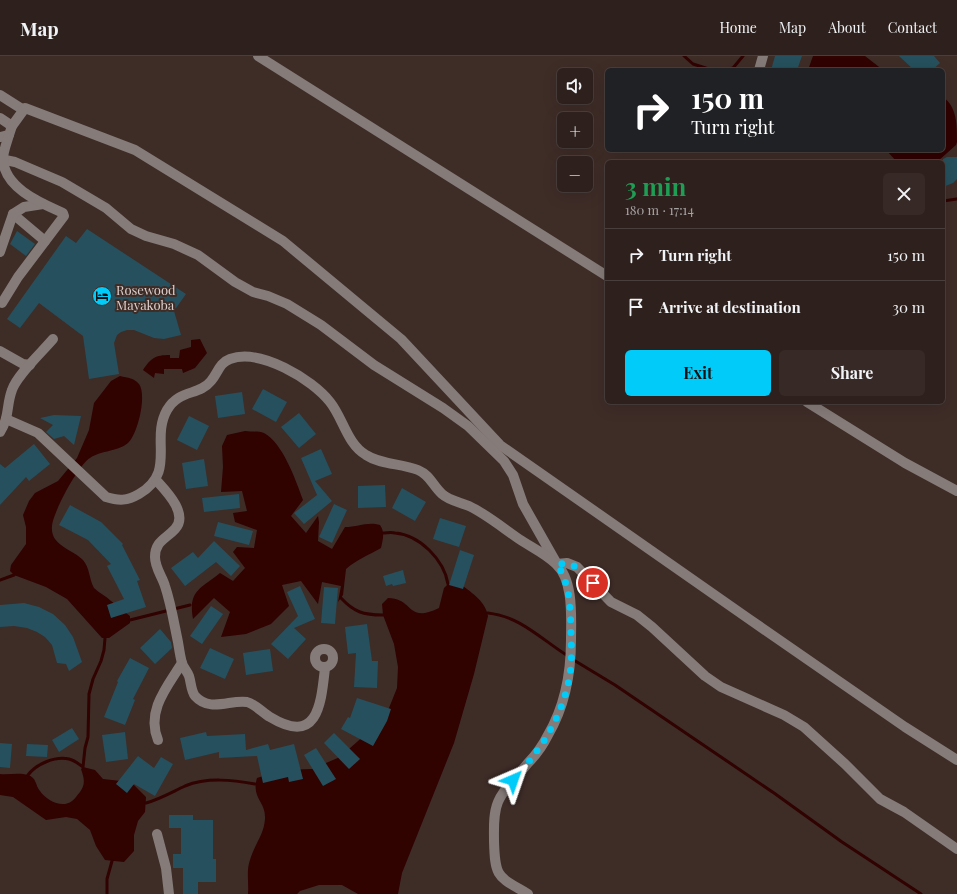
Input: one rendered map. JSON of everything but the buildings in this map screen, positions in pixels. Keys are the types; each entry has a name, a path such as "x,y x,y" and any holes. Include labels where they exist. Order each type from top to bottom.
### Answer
{"lane":[{"path":"258,56 605,275"},
{"path":"760,68 763,56"},
{"path":"0,94 22,109 25,108 135,150 283,241 401,339 500,445 892,718 957,760"},
{"path":"2,303 18,277 64,216 63,213 43,204 23,191 12,181 5,170 2,159 7,133 22,109"},
{"path":"0,118 7,133"},
{"path":"2,159 37,171 62,182 106,208 131,229 198,255 235,282 253,292 268,296 287,304 321,326 374,365 443,408 468,426 504,461 514,475 523,504 567,583 570,597 571,664 565,695 549,734 538,751 503,792 497,804 494,821 496,868 498,874 528,894"},
{"path":"0,252 13,214 24,208 43,204"},
{"path":"13,214 45,241"},
{"path":"0,432 6,419 12,389 30,365 53,339"},
{"path":"0,351 23,364 30,365"},
{"path":"6,419 38,433 106,497 118,500 128,500 149,488 156,480 162,458 162,420 173,401 183,395 199,390 211,382 221,364 230,358 258,359 290,370 321,392 332,404 357,449 367,456 418,470 426,474 442,495 470,507 557,564 566,563 577,567 611,602 637,615 705,676 721,688 784,715 804,727 840,759 880,799 904,812 957,849"},
{"path":"810,404 904,464 957,491"},
{"path":"156,480 179,510 179,518 176,529 161,540 155,557 170,603 182,663 189,676 195,696 202,701 216,705 226,705 238,701 249,703 269,717 284,724 298,726 310,723 317,712 325,668"},
{"path":"158,740 154,730 154,717 158,702 165,688 182,663"},
{"path":"157,834 166,868 169,894"}],"shaded area":[{"path":"813,56 865,56 880,68 809,68"},
{"path":"945,99 948,101 954,111 955,116 957,135 956,145 939,160 895,160 888,152 945,152"},
{"path":"200,339 207,353 195,368 183,373 182,369 164,369 164,374 155,373 154,378 143,370 151,360 157,357 170,355 170,358 179,358 180,350 191,347 191,340"},
{"path":"120,376 135,380 141,389 142,405 138,422 132,437 129,442 120,448 94,455 85,462 73,478 53,519 52,526 52,533 58,543 83,560 94,588 130,616 130,623 109,638 102,638 67,599 46,587 14,575 10,571 11,565 26,544 26,527 23,515 29,501 35,493 58,481 77,458 89,430 94,403 111,381"},
{"path":"245,431 264,433 271,438 283,454 293,473 303,500 291,516 306,533 318,516 318,541 332,549 345,527 367,524 380,525 383,530 383,539 381,548 358,560 346,569 343,595 338,602 341,586 322,582 318,604 301,581 282,585 289,606 271,624 246,634 221,637 230,612 214,598 193,619 192,602 194,596 201,587 220,573 233,581 245,568 233,552 237,547 254,548 257,530 235,522 233,513 247,511 242,491 221,492 223,467 222,446 227,435"},
{"path":"458,582 484,605 488,616 474,674 454,743 402,873 398,894 358,894 342,885 319,885 300,891 297,894 248,894 249,864 263,830 265,819 265,813 256,791 257,778 282,770 312,769 340,757 367,733 389,708 397,688 398,667 394,644 383,615 382,604 388,598 396,599 415,612 428,612 439,608 444,588 448,584"},
{"path":"83,767 95,770 103,779 121,781 134,785 146,797 145,812 138,821 134,835 134,851 124,862 105,860 96,846 90,830 77,819 66,817 46,820 13,797 0,795 0,774 25,774 33,778 38,789 50,800 59,804 68,803 72,801 80,792 84,784 81,769"}],"waterway":[{"path":"684,56 693,64 706,68"},
{"path":"733,68 743,56"},
{"path":"945,201 957,199"},
{"path":"383,533 404,535 413,538 422,544 442,566 448,584"},
{"path":"0,580 14,575"},
{"path":"341,598 350,607 359,612 383,615"},
{"path":"130,620 190,605"},
{"path":"488,613 500,615 521,624 568,656"},
{"path":"28,775 41,764 64,758 76,762 83,767 88,737 89,694 93,679 101,661 105,638"},
{"path":"572,659 615,685 774,793 842,842 921,894"},
{"path":"146,803 185,786 202,781 238,781 255,784"},
{"path":"107,894 107,879 112,861"}],"place":[{"name":"Rosewood Mayakoba","path":"102,296"}],"route":[{"path":"513,780 528,764 549,734 565,695 570,671 570,597 567,583 557,564 566,563 577,567 593,583"}]}
